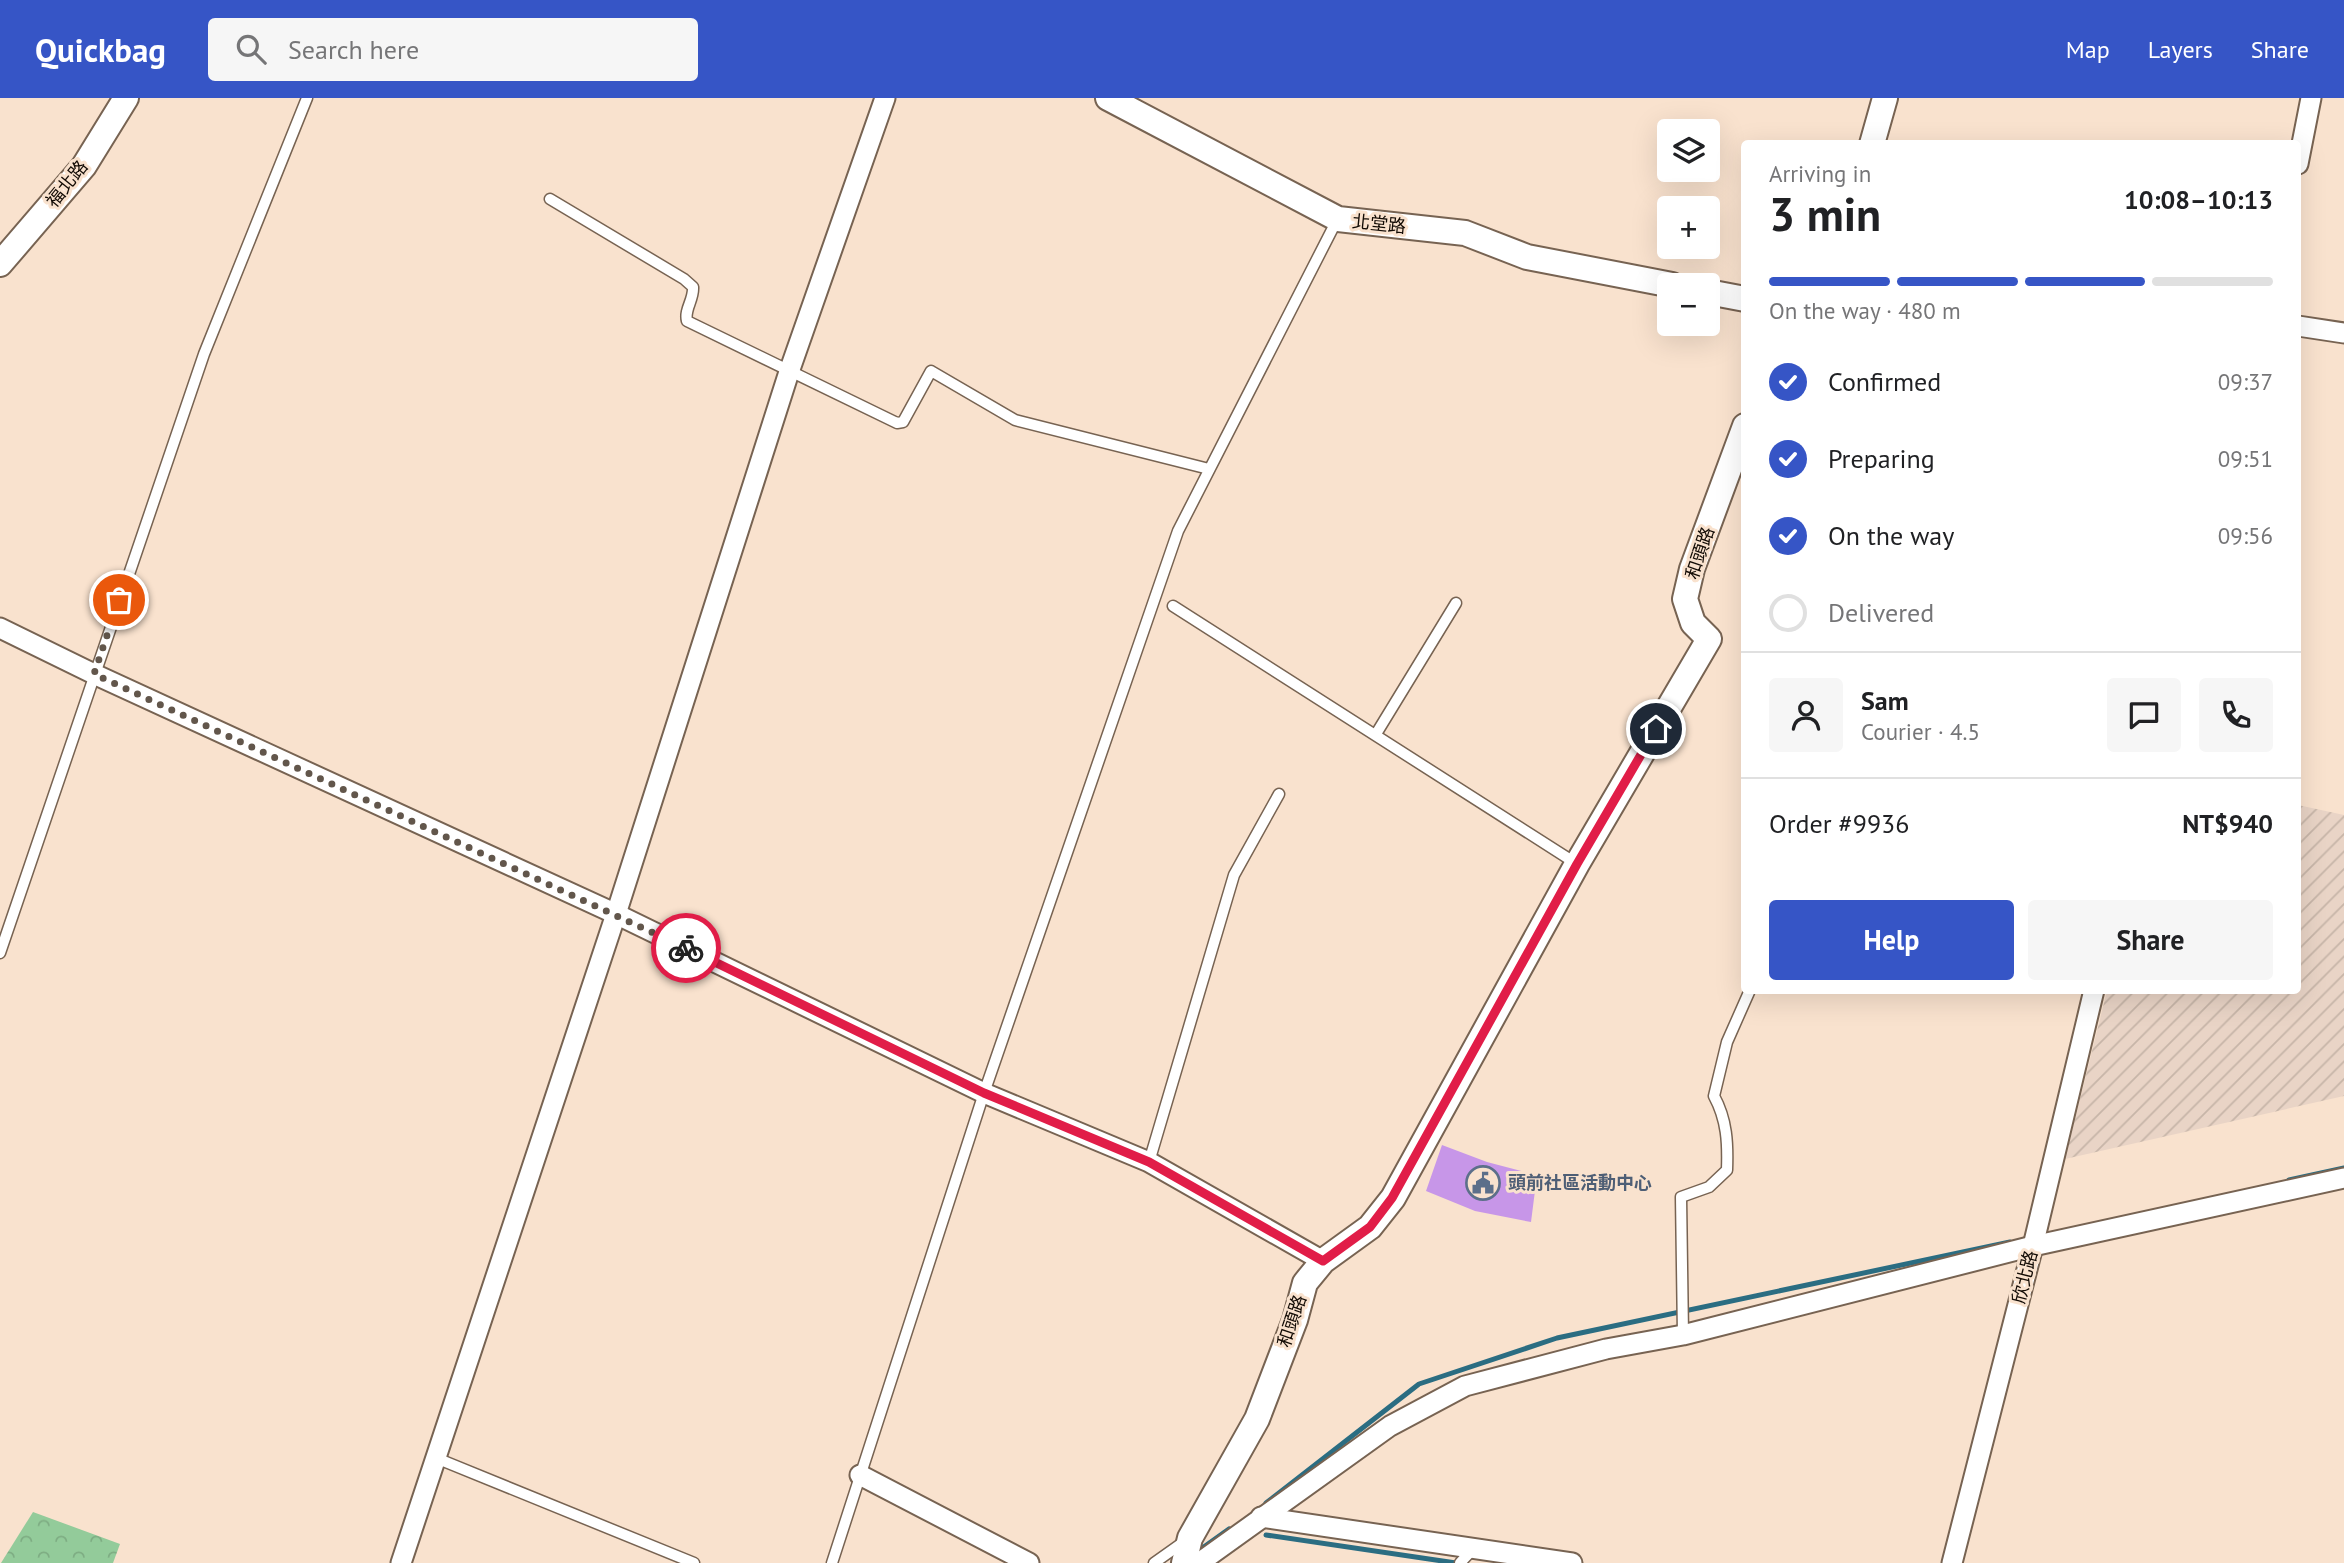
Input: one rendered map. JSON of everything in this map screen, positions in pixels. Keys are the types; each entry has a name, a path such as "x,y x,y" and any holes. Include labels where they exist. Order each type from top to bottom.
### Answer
{"street":[{"name":"福北路","path":"0,264 84,166 126,98"},
{"path":"401,1563 616,914 789,372 885,98"},
{"name":"北堂路","path":"1108,98 1338,219 1465,233 1527,257 1657,282"},
{"path":"1873,140 1885,98"},
{"path":"2301,149 2311,98"},
{"path":"1720,294 1741,298"},
{"path":"2301,326 2344,333"},
{"name":"和頭路","path":"1184,1563 1190,1538 1257,1419 1305,1283 1323,1261 1370,1227 1392,1198 1577,864 1709,639 1693,623 1685,599 1692,569 1741,437"},
{"path":"0,628 94,674 616,914 984,1093 1149,1162 1323,1261"},
{"name":"欣北路","path":"1952,1563 2033,1246 2093,994"},
{"path":"1199,1563 1391,1426 1465,1386 1606,1349 1683,1335 2033,1246 2344,1178"},
{"path":"860,1475 1029,1563"},
{"path":"1261,1517 1572,1563"}],"lane":[{"path":"0,953 204,354 307,98"},
{"path":"550,199 693,287 694,296 687,309 687,321 897,423 903,422 931,371 1015,420 1209,469"},
{"path":"832,1563 984,1093 1178,531 1338,219"},
{"path":"1376,734 1456,603"},
{"path":"1173,606 1577,864"},
{"path":"1149,1162 1234,875 1279,794"},
{"path":"1683,1335 1681,1197 1709,1187 1727,1170 1728,1145 1723,1113 1714,1096 1727,1042 1748,994"},
{"path":"436,1458 694,1563"},
{"name":"和頭路","path":"1154,1563 1190,1538"},
{"path":"1460,1563 1474,1548"}],"shaded area":[{"path":"2301,806 2344,815 2344,1096 2065,1159 2106,994 2301,994"}],"green space":[{"path":"33,1512 120,1544 113,1563 1,1563"}],"building":[{"name":"頭前社區活動中心","path":"1442,1145 1487,1162 1537,1175 1531,1222 1475,1211 1426,1191"}],"waterway":[{"path":"2289,1180 2344,1168"},
{"path":"1266,1503 1419,1384 1557,1338 2010,1242"},
{"path":"1194,1554 1229,1529"},
{"path":"1266,1535 1456,1563"}],"way so far":[{"path":"119,600 94,674 686,948"}],"place":[{"name":"頭前社區活動中心","path":"1483,1183"}],"route":[{"path":"686,948 984,1093 1149,1162 1323,1261 1370,1227 1392,1198 1577,864 1656,729"}]}
